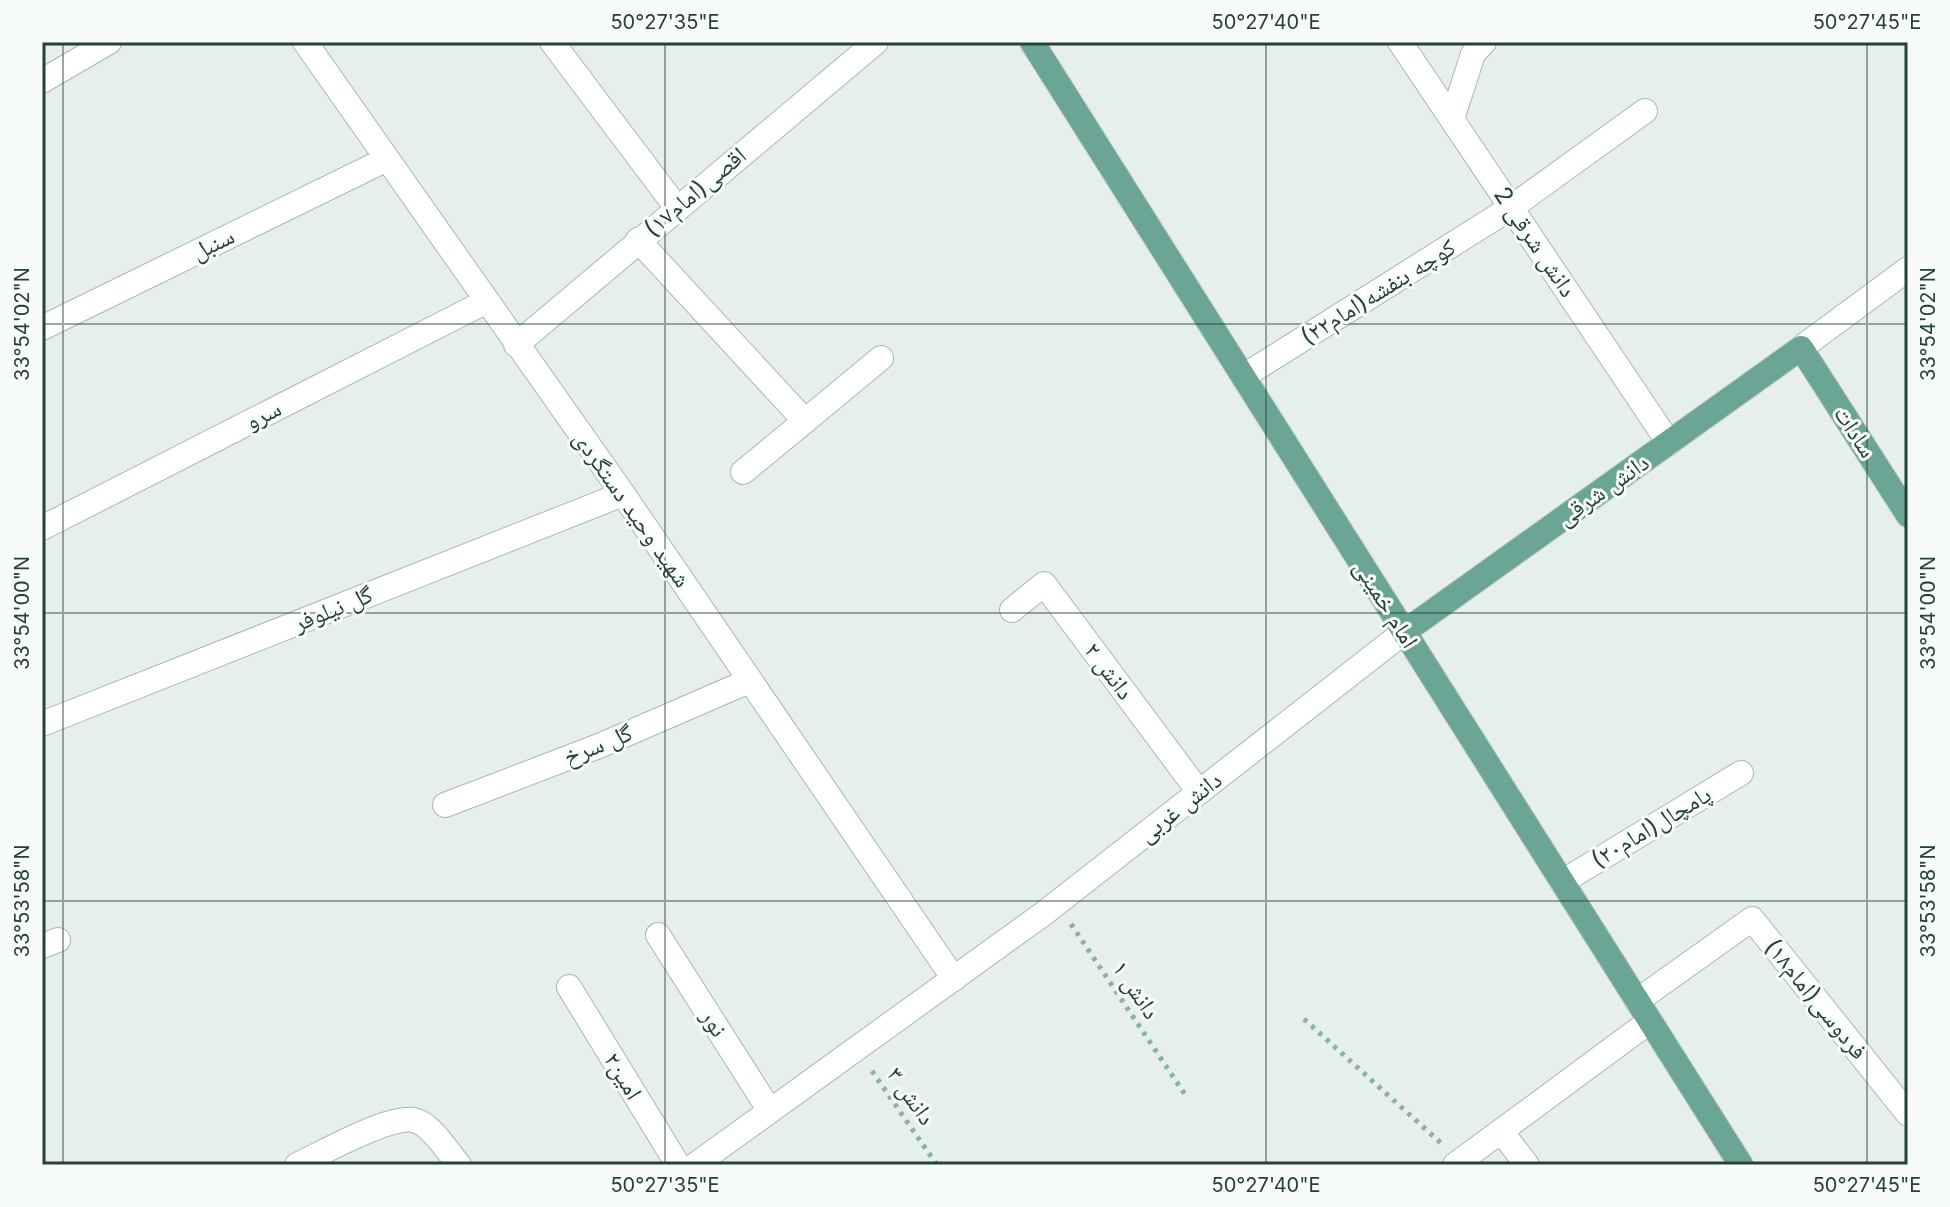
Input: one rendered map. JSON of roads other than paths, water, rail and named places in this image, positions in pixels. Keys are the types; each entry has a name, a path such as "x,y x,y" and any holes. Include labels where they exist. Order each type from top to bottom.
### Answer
{"main road":[{"name":"امام خمینی","path":"1032,42 1741,1165"},
{"name":"دانش شرقی","path":"1404,632 1801,348"},
{"name":"سادات","path":"1801,348 1908,515"}],"street":[{"path":"42,81 109,42"},
{"name":"شهید وحید دستگردی","path":"305,42 385,160 623,494 954,979"},
{"path":"552,42 677,208"},
{"name":"اقصی(امام۱۷)","path":"516,345 876,42"},
{"name":"دانش شرقی 2","path":"1400,42 1669,443"},
{"path":"1452,119 1473,54 1484,42"},
{"name":"کوچه بنفشه(امام۲۲)","path":"1244,376 1512,207 1645,111"},
{"name":"سنبل","path":"42,328 385,160"},
{"path":"638,240 805,421"},
{"path":"1801,348 1908,269"},
{"name":"سرو","path":"42,528 485,302"},
{"path":"743,472 881,358"},
{"name":"گل نیلوفر","path":"42,724 623,494"},
{"name":"دانش ۲","path":"1012,610 1044,584 1199,792"},
{"name":"دانش غربی","path":"695,1165 1057,904 1404,632"},
{"name":"گل سرخ","path":"445,805 599,746 749,681"},
{"name":"پامچال(امام۲۰)","path":"1562,882 1741,773"},
{"name":"فردوسی(امام۱۸)","path":"1643,1011 1752,919 1908,1114"},
{"name":"نور","path":"658,935 770,1111"},
{"name":"امین۲","path":"569,987 678,1165"},
{"path":"1458,1163 1501,1131 1643,1011"},
{"path":"297,1165 398,1118 417,1121 428,1129 459,1165"},
{"path":"1501,1131 1527,1165"}]}
